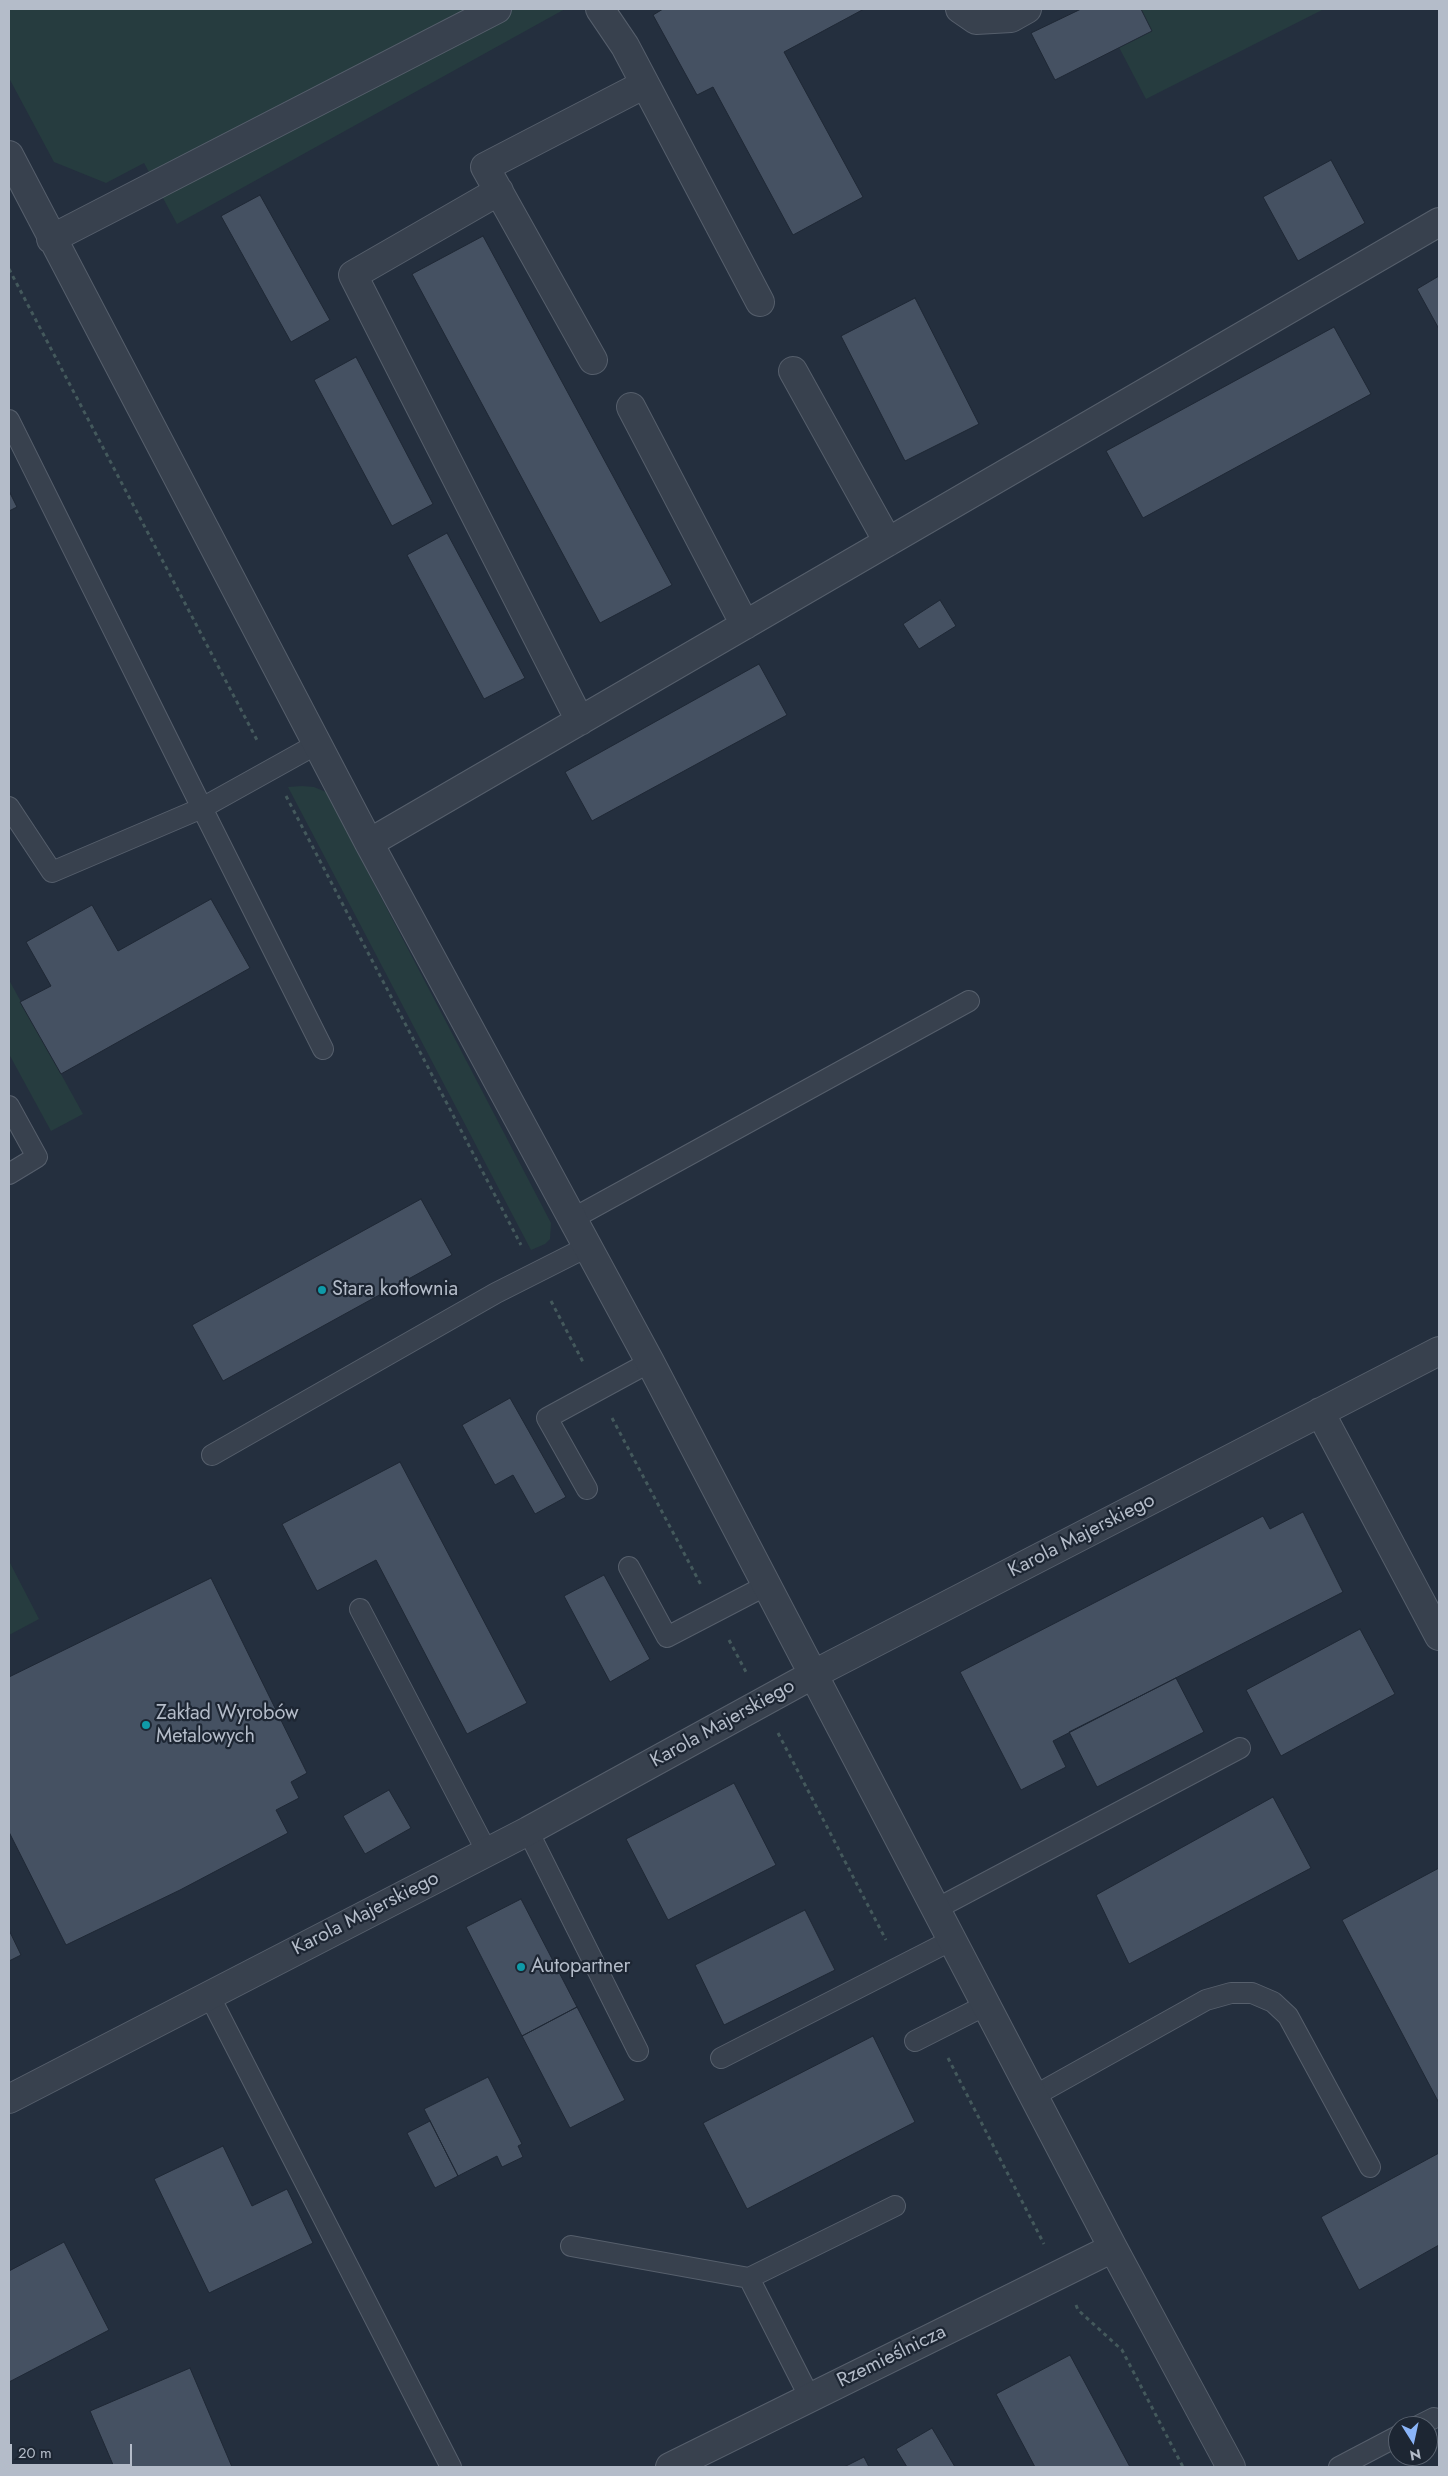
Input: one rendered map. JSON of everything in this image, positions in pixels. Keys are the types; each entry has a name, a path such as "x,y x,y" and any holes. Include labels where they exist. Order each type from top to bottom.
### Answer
{"street":[{"path":"51,239 497,9"},
{"path":"600,9 625,46 760,302"},
{"path":"960,9 976,20 1011,18 1027,9"},
{"path":"593,360 485,167 645,84"},
{"path":"9,156 369,843 650,1362 1113,2248 1231,2467"},
{"path":"499,191 353,275 580,721"},
{"path":"369,843 1439,222"},
{"path":"793,371 888,542"},
{"path":"631,407 745,625"},
{"name":"Karola Majerskiego","path":"9,2099 487,1852 814,1674 1439,1352"},
{"path":"1320,1412 1439,1636"},
{"name":"Rzemieślnicza","path":"670,2467 1113,2248"}],"lane":[{"path":"9,420 323,1049"},
{"path":"9,807 52,872 202,808 317,744"},
{"path":"572,1219 968,1001"},
{"path":"9,1106 37,1157 9,1174"},
{"path":"212,1455 496,1293 587,1247"},
{"path":"587,1489 547,1418 650,1362"},
{"path":"629,1567 667,1637 767,1585"},
{"path":"360,1609 487,1852"},
{"path":"936,1909 1240,1748"},
{"path":"528,1830 638,2051"},
{"path":"721,2058 952,1940"},
{"path":"1034,2096 1206,2000 1232,1993 1252,1993 1273,2002 1288,2016 1370,2167"},
{"path":"209,1995 450,2467"},
{"path":"915,2041 986,2005"},
{"path":"571,2246 749,2278 895,2206"},
{"path":"749,2278 810,2398"},
{"path":"1339,2467 1388,2441"}],"green space":[{"path":"9,9 565,9 177,224 144,163 106,183 54,162 9,78"},
{"path":"1099,9 1324,9 1146,99"},
{"path":"288,787 314,787 326,792 551,1223 550,1239 545,1244 531,1250"},
{"path":"9,980 83,1114 51,1131 9,1054"},
{"path":"9,1561 39,1619 9,1635"}],"building":[{"path":"663,9 864,9 784,52 863,197 793,235 713,87 697,95 653,15"},
{"path":"1081,9 1141,9 1152,31 1055,80 1031,33"},
{"path":"1331,160 1365,223 1298,261 1263,197"},
{"path":"260,195 330,320 291,342 221,216"},
{"path":"483,236 672,585 600,623 412,274"},
{"path":"1439,276 1439,329 1417,289"},
{"path":"915,298 979,424 905,461 841,336"},
{"path":"1334,327 1371,394 1143,518 1106,451"},
{"path":"356,357 433,504 392,526 314,380"},
{"path":"9,491 17,507 9,511"},
{"path":"447,533 525,678 484,699 407,555"},
{"path":"940,600 956,626 919,649 903,624"},
{"path":"759,664 787,715 592,821 565,772"},
{"path":"211,899 250,968 61,1074 20,1002 51,986 26,942 92,905 118,951"},
{"name":"Stara kotłownia","path":"421,1199 452,1255 223,1381 192,1325"},
{"path":"510,1398 566,1497 535,1514 513,1475 495,1485 462,1425"},
{"path":"400,1462 527,1703 467,1734 376,1560 317,1591 282,1524"},
{"path":"1303,1512 1343,1592 1053,1741 1066,1767 1021,1790 960,1672 1263,1516 1270,1529"},
{"path":"604,1575 650,1659 610,1682 564,1596"},
{"name":"Zakład Wyrobów Metalowych","path":"211,1578 307,1773 291,1782 299,1798 276,1810 288,1833 180,1890 66,1945 9,1832 9,1677"},
{"path":"1360,1629 1395,1694 1281,1756 1246,1690"},
{"path":"1176,1678 1204,1732 1097,1787 1069,1732"},
{"path":"734,1783 776,1865 668,1920 626,1839"},
{"path":"389,1790 411,1828 365,1854 343,1816"},
{"path":"1273,1797 1311,1868 1129,1964 1096,1895"},
{"path":"1439,1868 1439,2103 1342,1920"},
{"name":"Autopartner","path":"521,1899 577,2007 522,2036 466,1927"},
{"path":"805,1910 835,1970 724,2025 695,1965"},
{"path":"9,1930 21,1955 9,1961"},
{"path":"577,2007 625,2100 570,2128 522,2036"},
{"path":"873,2036 915,2122 747,2209 703,2123"},
{"path":"488,2077 522,2144 518,2146 523,2157 502,2167 497,2156 458,2176 424,2109"},
{"path":"430,2121 458,2176 435,2188 407,2133"},
{"path":"223,2146 252,2206 287,2189 313,2243 209,2293 154,2179"},
{"path":"1439,2153 1439,2245 1359,2290 1321,2217"},
{"path":"64,2242 109,2330 9,2382 9,2271"},
{"path":"1070,2355 1130,2467 1035,2467 996,2394"},
{"path":"190,2368 232,2467 114,2467 90,2411"},
{"path":"932,2428 955,2467 907,2467 896,2449"},
{"path":"864,2457 869,2467 844,2467"}],"place":[{"name":"Stara kotłownia","path":"322,1290"},
{"name":"Zakład Wyrobów Metalowych","path":"146,1725"},
{"name":"Autopartner","path":"521,1967"}]}
